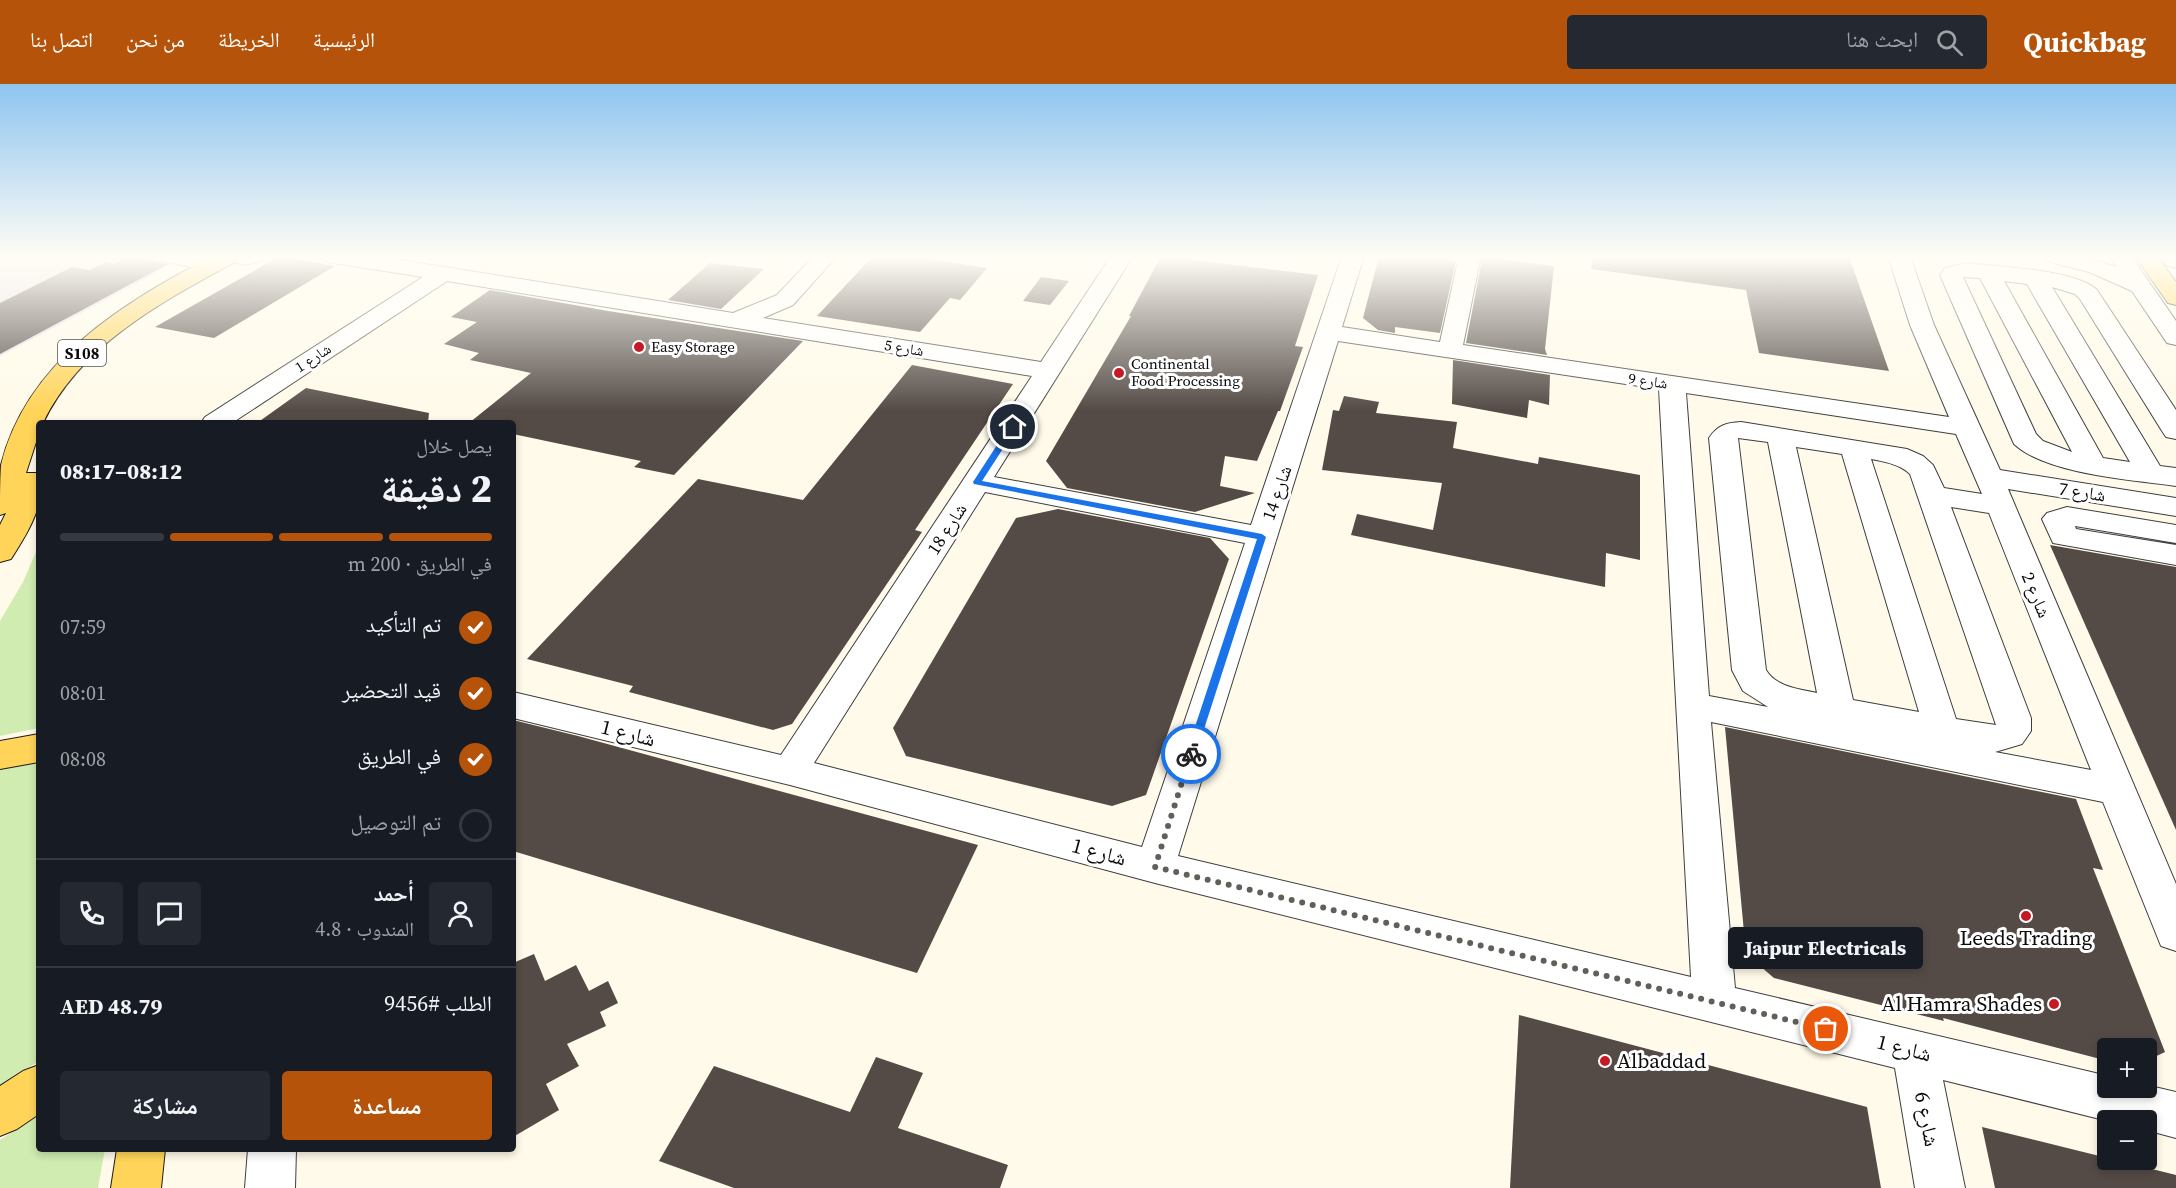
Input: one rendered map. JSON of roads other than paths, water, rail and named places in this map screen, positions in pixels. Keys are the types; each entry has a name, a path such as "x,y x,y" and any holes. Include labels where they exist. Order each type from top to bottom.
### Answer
{"main road":[{"name":"S108","path":"0,506 35,412 57,379 125,317 140,308"},
{"name":"S108","path":"54,420 68,392 108,346 157,308"},
{"path":"0,552 19,517 36,469"},
{"path":"0,755 36,749"},
{"path":"0,1113 36,1089"},
{"path":"136,1188 141,1152"}],"street":[{"name":"شارع 1","path":"219,420 391,308"},
{"name":"شارع 5","path":"651,308 1048,371"},
{"path":"735,321 767,308"},
{"path":"787,308 795,331"},
{"name":"شارع 18","path":"790,771 1088,308"},
{"name":"شارع 14","path":"1155,867 1338,308"},
{"path":"1450,351 1459,308"},
{"name":"شارع 2","path":"1916,308 2176,933"},
{"path":"1966,308 2026,442 2046,454 2176,477"},
{"path":"2007,308 2092,463"},
{"path":"2050,308 2136,471 2142,502"},
{"path":"2097,308 2176,431"},
{"path":"2155,308 2176,338"},
{"name":"شارع 9","path":"1330,333 1965,427"},
{"path":"1672,384 1692,705 1714,1002"},
{"path":"1735,430 1854,448 1897,455 1913,462 1923,471 2015,726 2012,733 2005,737 1993,739 1779,698 1761,688 1751,676 1723,438 1726,432 1735,430"},
{"path":"1780,436 1838,709"},
{"path":"1854,448 1942,730"},
{"path":"977,482 1262,537"},
{"path":"1930,490 1998,501 2064,536 2176,555"},
{"name":"شارع 7","path":"1998,501 2142,502 2176,507"},
{"path":"2064,536 2057,519 2063,516 2176,534"},
{"path":"1692,705 2117,790"},
{"name":"شارع 1","path":"516,706 790,771 1155,867 2176,1115"},
{"name":"شارع 6","path":"1915,1051 1940,1188"},
{"path":"270,1188 272,1152"}],"place":[{"name":"Easy Storage","path":"639,347"},
{"name":"Continental Food Processing","path":"1119,373"},
{"name":"Leeds Trading","path":"2026,916"},
{"name":"Al Hamra Shades","path":"2054,1004"},
{"name":"Jaipur Electricals","path":"1826,1029"},
{"name":"Albaddad","path":"1605,1061"}]}
